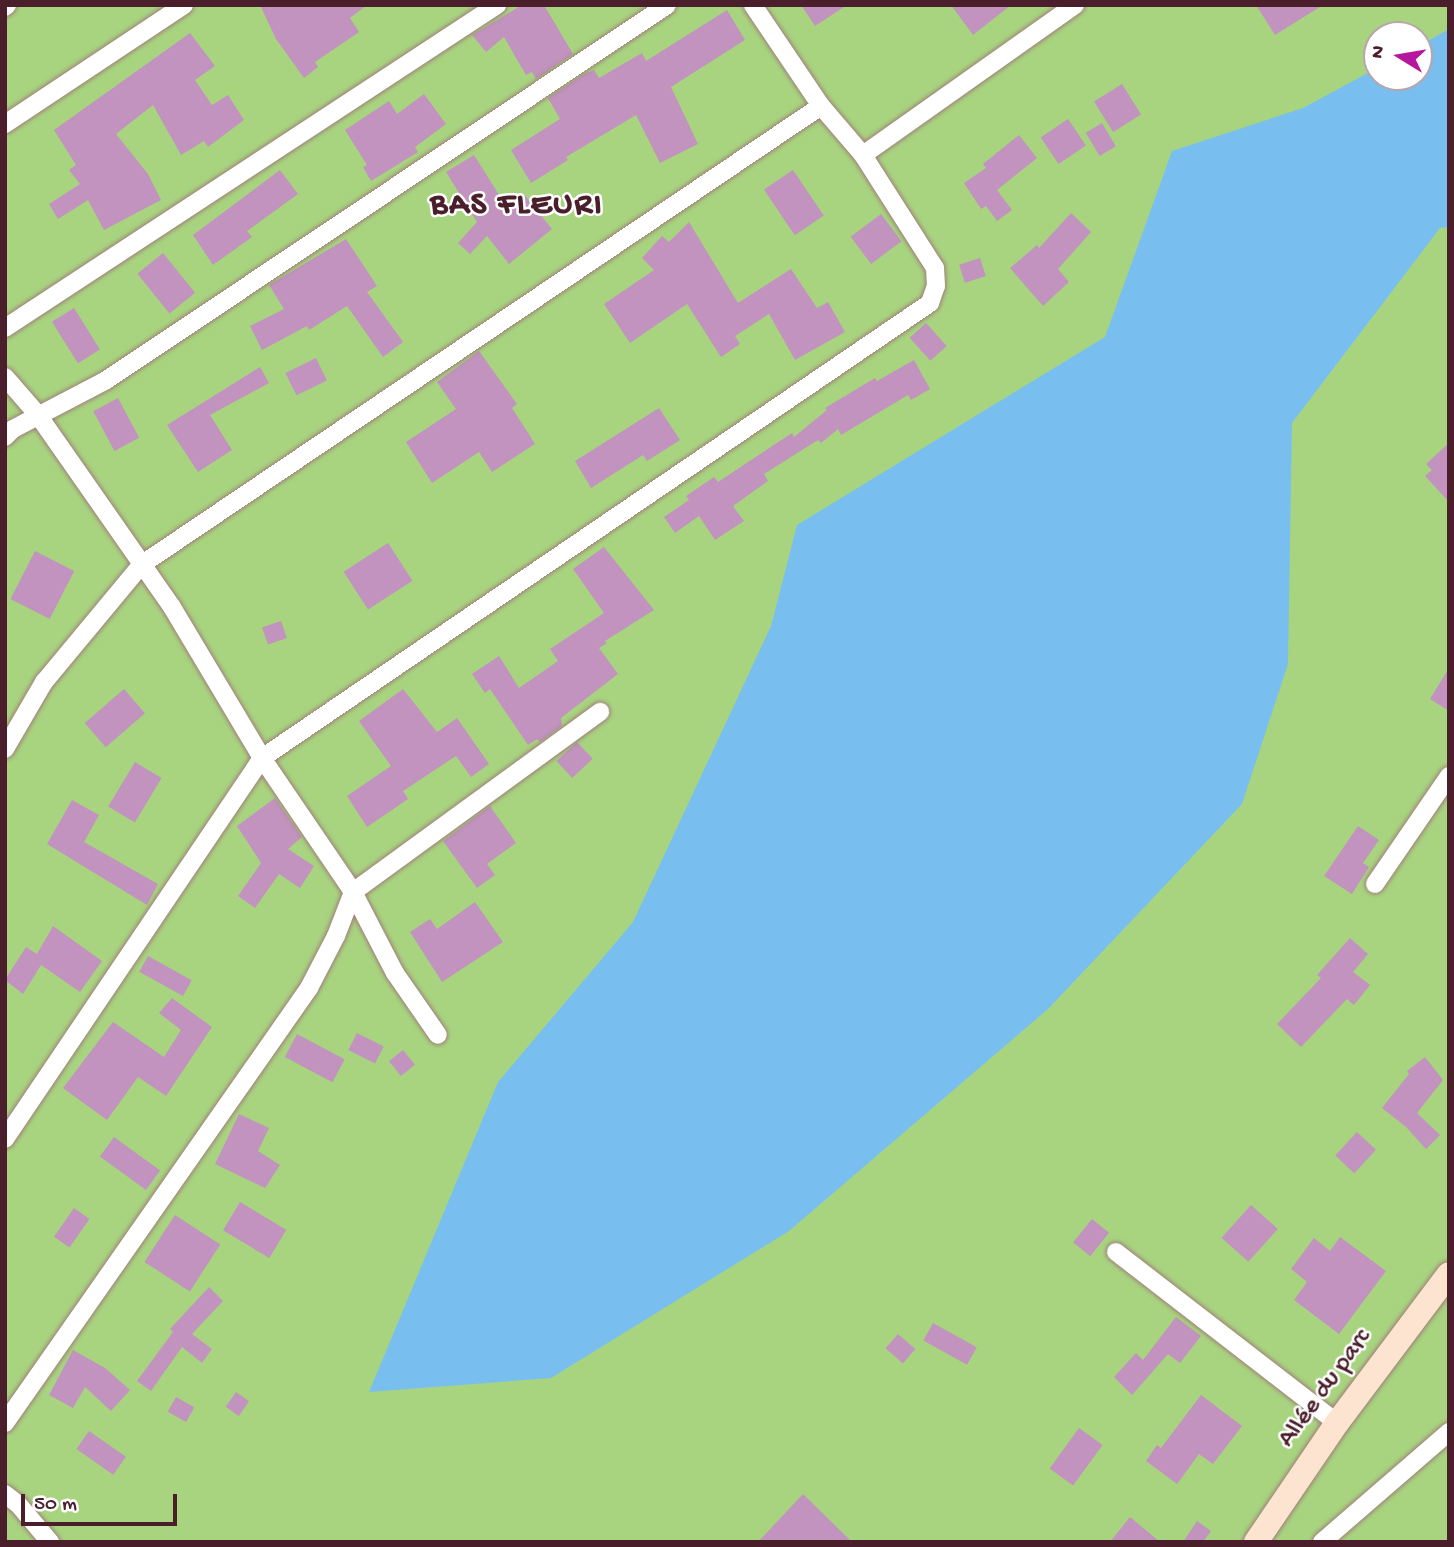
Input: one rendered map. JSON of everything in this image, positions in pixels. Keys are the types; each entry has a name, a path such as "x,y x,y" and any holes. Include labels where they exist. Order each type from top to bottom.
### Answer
{"street":[{"path":"5,124 184,5"},
{"path":"5,328 497,5"},
{"path":"5,437 13,429 38,415 105,381 667,5"},
{"path":"5,1139 262,758 930,303 936,286 935,268 863,155 821,106 753,5"},
{"path":"863,155 1075,5"},
{"path":"5,749 44,682 141,565 821,106"},
{"path":"5,377 38,415 172,607 262,758 352,892 395,973 438,1035"},
{"path":"5,1423 309,988 336,936 352,892 600,712"},
{"path":"1376,884 1449,776"},
{"path":"1116,1252 1337,1423"},
{"name":"Allée du parc","path":"1256,1542 1337,1423 1449,1274"},
{"path":"1322,1542 1449,1432"},
{"path":"5,1494 18,1504 50,1542"}],"green space":[{"path":"5,5 1449,5 1449,1542 5,1542"}],"water":[{"path":"1449,29 1449,227 1440,228 1292,423 1288,664 1242,804 1048,1009 789,1231 551,1378 369,1392 498,1082 633,922 771,626 797,525 1105,337 1172,151 1303,108 1363,76 1363,91 1433,91 1433,38"}],"building":[{"path":"260,5 367,5 350,18 359,32 315,62 318,67 304,78 276,39"},
{"path":"522,5 544,5 573,54 536,79 532,72 526,75 504,37 486,52 472,35"},
{"path":"801,5 847,5 815,26"},
{"path":"951,5 1011,5 973,35"},
{"path":"1256,5 1323,5 1275,35"},
{"path":"727,10 745,40 671,87 698,144 660,163 636,115 566,157 568,160 531,183 511,150 560,119 548,98 594,70 599,78 642,53 646,61"},
{"path":"190,33 215,66 195,80 212,105 228,95 244,120 208,147 204,141 181,155 153,105 116,134 148,174 161,200 104,230 88,200 58,219 49,204 80,184 69,170 76,165 54,130"},
{"path":"1122,84 1141,115 1113,132 1094,101"},
{"path":"424,94 446,124 415,147 418,152 371,181 363,167 367,165 345,130 389,101 397,114"},
{"path":"1068,119 1086,146 1059,164 1041,137"},
{"path":"1102,123 1116,146 1100,156 1086,133"},
{"path":"1019,135 1037,158 997,190 1012,210 997,221 986,206 981,209 964,183 986,168 983,164"},
{"path":"474,155 506,206 523,193 552,229 509,264 487,236 470,254 458,243 477,222 446,172"},
{"path":"280,170 298,194 247,231 252,237 213,265 193,235"},
{"path":"793,170 824,216 795,235 764,190"},
{"path":"1071,213 1091,232 1058,269 1069,282 1043,306 1010,268 1037,245 1039,248"},
{"path":"881,214 901,241 871,264 851,237"},
{"path":"689,222 738,303 791,269 817,308 828,302 845,332 795,360 769,314 735,336 740,344 721,357 687,304 630,343 604,304 654,270 642,258 662,236 669,242"},
{"path":"346,239 377,286 367,292 403,342 383,357 347,306 309,330 307,326 262,350 250,326 284,309 269,285"},
{"path":"163,253 195,293 169,313 137,274"},
{"path":"980,258 986,276 965,283 959,265"},
{"path":"74,308 100,350 78,363 52,322"},
{"path":"926,323 947,346 930,361 910,338"},
{"path":"479,351 517,404 512,408 535,444 492,472 479,452 432,483 406,442 456,409 437,382"},
{"path":"316,358 327,380 296,395 285,373"},
{"path":"914,360 930,389 911,400 908,395 841,435 838,429 821,443 818,440 764,474 768,481 733,506 744,521 715,540 699,516 675,533 664,517 689,500 686,496 714,477 718,482 792,433 794,437 827,410 825,408 875,378 877,381"},
{"path":"260,367 269,383 210,415 232,450 198,472 167,425"},
{"path":"118,398 139,438 114,451 93,411"},
{"path":"659,408 680,440 647,461 643,455 591,488 575,461"},
{"path":"1449,443 1449,502 1425,476 1432,470 1426,464"},
{"path":"388,543 413,581 368,610 344,572"},
{"path":"604,547 654,610 605,641 607,643 599,648 618,674 561,718 562,726 540,742 537,739 528,745 490,689 485,693 472,674 499,656 519,688 558,661 550,649 604,613 573,569"},
{"path":"35,551 74,571 50,619 10,599"},
{"path":"281,621 287,638 268,645 262,628"},
{"path":"1449,668 1449,711 1430,699"},
{"path":"124,689 145,713 106,747 85,723"},
{"path":"403,689 437,732 457,718 489,764 471,777 456,756 403,791 408,799 367,827 347,796 391,766 359,721"},
{"path":"577,742 593,759 572,778 557,761"},
{"path":"135,762 162,778 135,823 108,807"},
{"path":"275,798 302,837 288,849 314,866 300,888 279,874 255,908 238,896 261,863 237,826"},
{"path":"72,800 99,815 84,842 158,884 147,905 47,844"},
{"path":"490,806 516,843 487,864 495,875 477,888 443,841"},
{"path":"1358,826 1379,840 1363,863 1369,867 1352,894 1324,876"},
{"path":"475,902 503,942 442,982 410,932 430,919 437,929"},
{"path":"53,926 102,961 80,992 41,965 23,994 5,980 26,947 37,954"},
{"path":"1350,938 1368,954 1353,972 1370,985 1354,1005 1347,999 1301,1047 1277,1024 1321,978 1317,975"},
{"path":"148,956 192,980 183,996 139,972"},
{"path":"172,998 212,1027 166,1096 138,1077 107,1120 63,1088 113,1022 164,1057 181,1030 159,1013"},
{"path":"357,1033 384,1047 375,1064 348,1050"},
{"path":"297,1034 345,1059 332,1082 285,1057"},
{"path":"403,1050 415,1065 401,1076 389,1061"},
{"path":"1425,1057 1443,1080 1417,1113 1440,1135 1426,1149 1406,1127 1382,1108 1409,1074 1407,1071"},
{"path":"239,1114 269,1128 258,1151 280,1165 265,1188 215,1164"},
{"path":"1357,1132 1376,1150 1354,1173 1335,1155"},
{"path":"114,1137 160,1171 146,1190 100,1156"},
{"path":"240,1202 286,1230 269,1258 223,1230"},
{"path":"1251,1205 1278,1229 1248,1262 1222,1238"},
{"path":"74,1208 90,1219 69,1248 54,1237"},
{"path":"175,1215 220,1244 190,1291 145,1262"},
{"path":"1092,1219 1109,1233 1090,1256 1073,1242"},
{"path":"1340,1237 1386,1271 1339,1334 1294,1300 1307,1282 1291,1269 1314,1238 1330,1251"},
{"path":"209,1287 223,1301 192,1334 212,1349 202,1363 182,1347 151,1391 137,1381 173,1332 170,1329"},
{"path":"1176,1317 1201,1336 1180,1363 1168,1354 1132,1395 1114,1377 1136,1353 1143,1360"},
{"path":"933,1323 977,1347 967,1365 923,1340"},
{"path":"898,1334 915,1349 903,1363 886,1348"},
{"path":"73,1350 105,1368 130,1390 111,1411 85,1387 73,1408 49,1395"},
{"path":"236,1392 249,1401 239,1416 226,1407"},
{"path":"1201,1395 1242,1426 1213,1464 1199,1454 1177,1484 1146,1461 1157,1445 1161,1448"},
{"path":"176,1397 194,1407 186,1422 168,1412"},
{"path":"1079,1428 1102,1445 1073,1485 1050,1468"},
{"path":"89,1431 126,1457 113,1475 76,1449"},
{"path":"803,1494 852,1542 758,1542"},
{"path":"1130,1517 1160,1542 1110,1542"},
{"path":"1197,1521 1211,1531 1203,1542 1183,1542"}],"district":[{"name":"BAS FLEURI","path":"517,207"}]}
